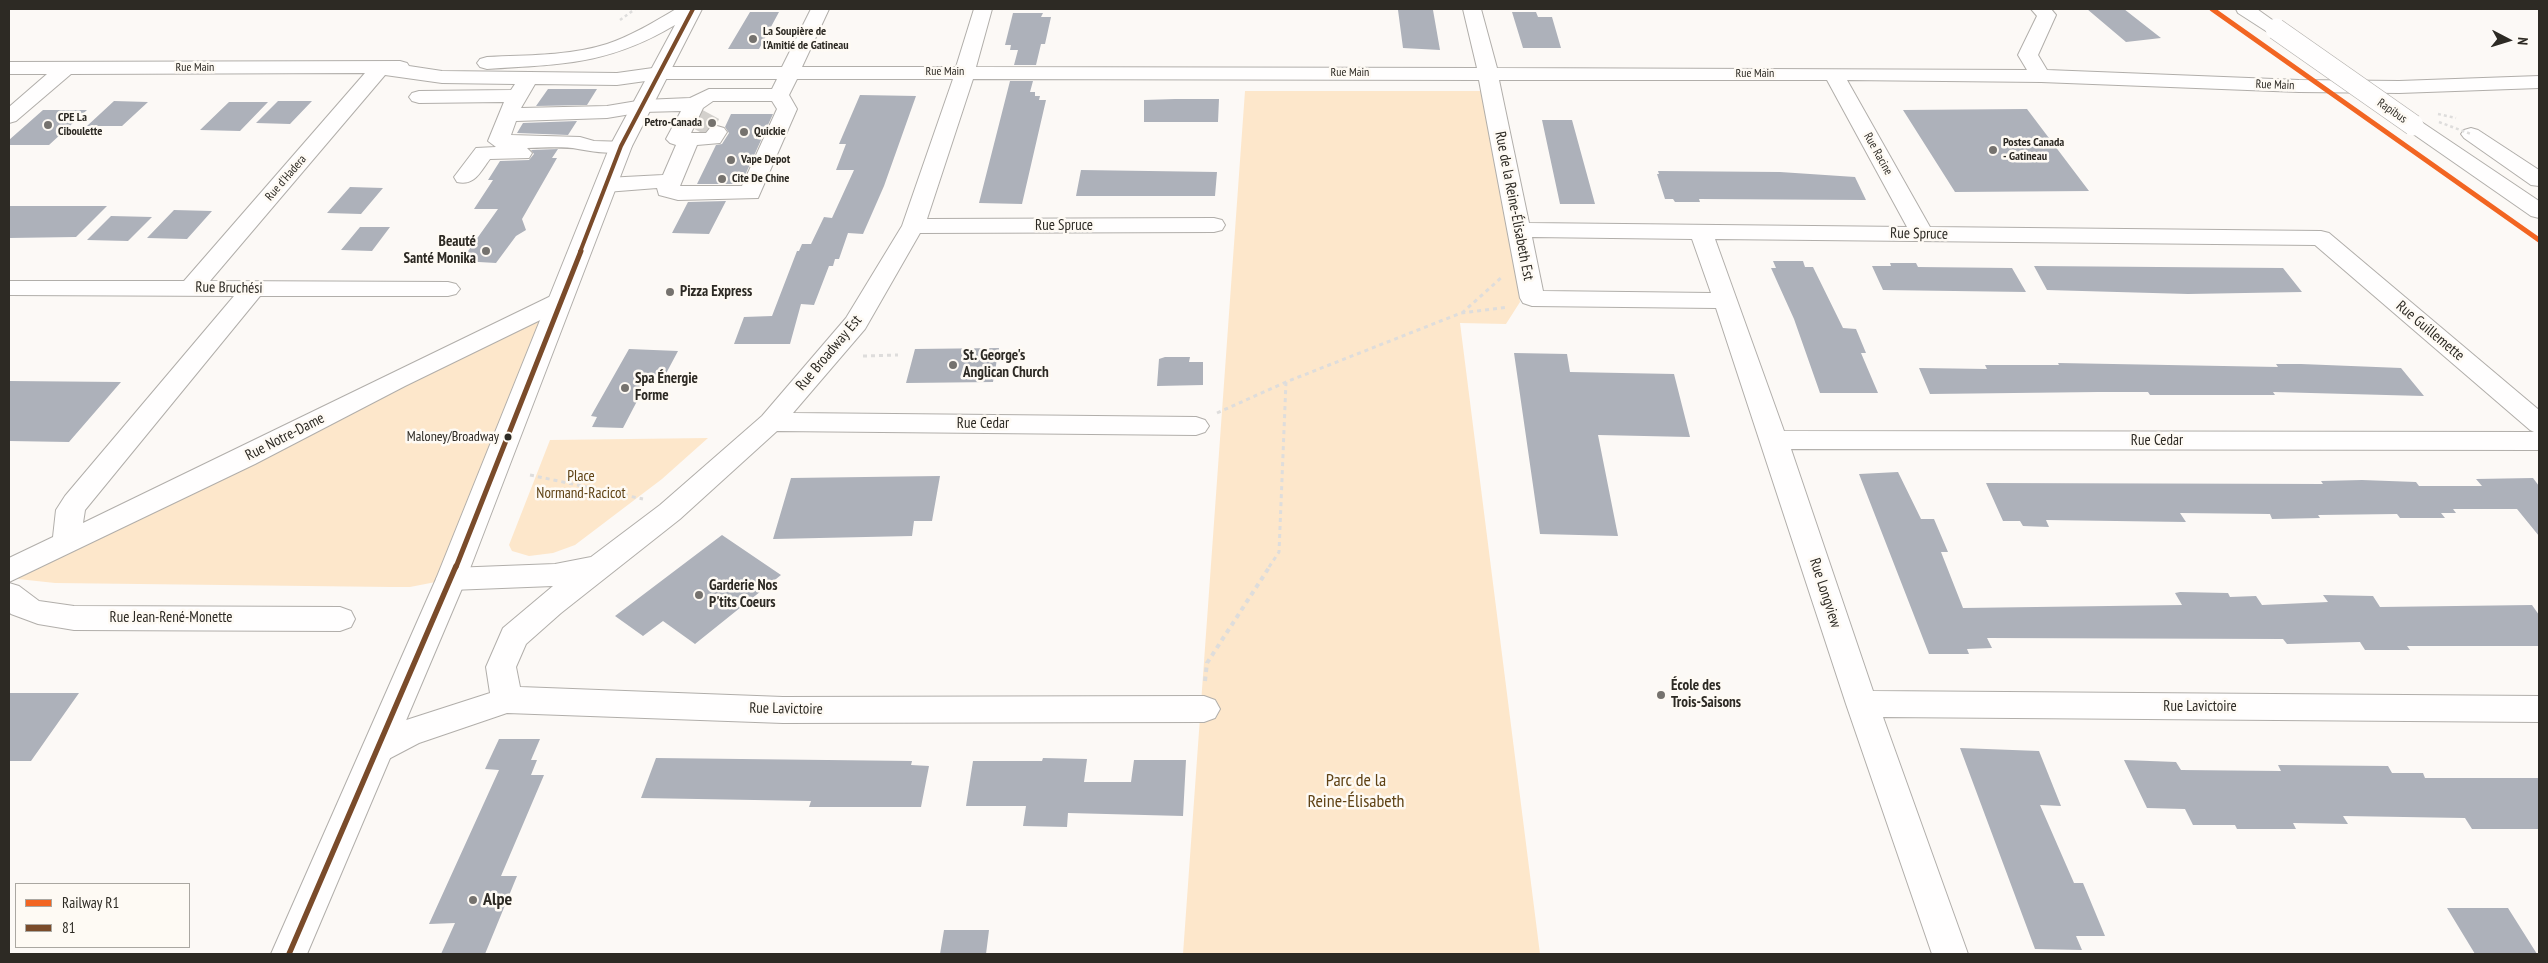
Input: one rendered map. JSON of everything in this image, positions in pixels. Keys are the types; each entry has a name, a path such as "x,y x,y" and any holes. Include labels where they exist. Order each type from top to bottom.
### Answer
{"street":[{"path":"473,97 486,70 612,49 657,29 689,9"},
{"path":"289,954 379,750 508,441 560,301 621,146 693,9"},
{"path":"508,115 608,112 642,106 710,118 779,95 820,9"},
{"name":"Rue Broadway Est","path":"507,700 501,667 514,637 550,605 670,512 771,422 856,323 913,226 984,9"},
{"name":"Rue de la Reine-Élisabeth Est","path":"1472,9 1488,73 1517,230 1532,298 1723,301"},
{"path":"2040,9 2047,15 2028,55 2041,76"},
{"name":"Rapibus","path":"2245,9 2281,18 2413,125 2539,211"},
{"name":"Rue Main","path":"9,68 380,68 442,77 486,70 628,65 660,73"},
{"path":"9,117 66,68"},
{"name":"Rue d'Hadera","path":"191,288 380,68"},
{"name":"Rue Main","path":"486,70 528,78 617,79 660,73 964,72 2041,76 2299,86 2399,87 2539,82"},
{"name":"Rue Main","path":"2041,76 2280,70 2539,76"},
{"name":"Rue Racine","path":"1834,74 1922,234"},
{"path":"528,78 516,96 499,141 580,143 592,147"},
{"path":"710,118 666,190 678,193 750,193 787,109 779,95"},
{"path":"419,97 516,96"},
{"path":"2469,129 2539,180"},
{"path":"466,178 484,153 575,154 592,147 621,146"},
{"path":"606,185 670,181"},
{"name":"Rue Spruce","path":"913,226 1214,226"},
{"name":"Rue Spruce","path":"1517,230 2321,238"},
{"name":"Rue Longview","path":"1700,232 1774,440 1862,704 1950,954"},
{"name":"Rue Guillemette","path":"2321,238 2539,424"},
{"name":"Rue Bruchési","path":"9,288 448,289"},
{"path":"67,542 70,510 75,503 253,289"},
{"name":"Rue Notre-Dame","path":"9,571 245,458 396,380 560,301"},
{"name":"Rue Cedar","path":"771,422 1196,426"},
{"name":"Rue Cedar","path":"1774,440 2539,441"},
{"name":"Rue Broadway Est","path":"451,579 555,575 600,567"},
{"name":"Rue Jean-René-Monette","path":"9,594 14,602 35,613 74,618 340,619"},
{"name":"Rue Lavictoire","path":"379,750 408,732 507,700 784,710 1204,709"},
{"name":"Rue Lavictoire","path":"1862,704 2539,709"}],"path":[{"path":"2433,110 2439,115 2450,114 2469,129"},
{"path":"1461,313 1505,274 1526,269"},
{"path":"1196,426 1230,405 1461,313 1510,307 1532,298"},
{"path":"1204,709 1207,663 1279,552 1286,382"},
{"path":"530,475 644,500"}],"green space":[{"name":"Parc de la Reine-Élisabeth","path":"1245,91 1485,91 1520,302 1506,324 1460,323 1540,954 1183,954"},
{"path":"560,301 451,579 410,587 391,587 55,583 9,578 9,571"},
{"name":"Place Normand-Racicot","path":"708,438 662,479 575,545 553,553 529,556 512,551 509,545 550,440"}],"building":[{"path":"2087,9 2124,9 2161,38 2126,42"},
{"path":"1398,10 1433,10 1440,50 1403,48"},
{"path":"750,12 779,12 759,49 728,49"},
{"path":"1512,12 1536,12 1538,17 1552,17 1561,48 1523,48"},
{"path":"1013,13 1043,13 1041,17 1051,17 1045,44 1041,44 1036,65 1014,65 1018,50 1010,50 1011,45 1005,45"},
{"path":"1010,81 1033,81 1030,92 1035,92 1035,96 1040,96 1039,100 1046,100 1022,204 979,203"},
{"path":"548,89 597,89 587,105 536,106"},
{"path":"860,95 916,96 884,186 863,234 848,233 839,259 835,259 833,266 829,266 814,305 801,304 790,344 734,344 744,317 772,316 797,251 799,251 802,244 811,244 824,217 832,218 854,170 836,170 846,144 839,144"},
{"path":"1219,99 1218,122 1144,122 1144,100"},
{"path":"114,101 148,102 122,126 87,126"},
{"path":"278,101 312,101 290,124 256,123"},
{"path":"229,102 268,102 240,131 200,130"},
{"name":"Postes Canada - Gatineau","path":"2027,109 2089,191 1955,192 1903,110"},
{"name":"CPE La Ciboulette","path":"43,110 87,110 49,145 9,145 9,140"},
{"path":"731,114 773,114 741,184 697,184 716,145 722,144 729,133 725,127"},
{"path":"1542,120 1572,120 1595,204 1560,204"},
{"path":"577,121 568,135 517,133 523,123"},
{"path":"558,149 552,158 557,158 522,219 526,230 516,236 496,263 461,261 498,209 474,209 493,180 488,180 500,161 529,160 534,154 531,150"},
{"path":"1081,170 1217,172 1215,196 1076,196"},
{"path":"1658,171 1780,172 1855,177 1866,200 1699,199 1700,202 1675,202 1673,199 1665,199 1657,174 1659,174"},
{"path":"350,187 383,188 361,214 327,213"},
{"path":"726,201 709,234 672,233 688,202"},
{"path":"9,206 107,206 76,237 9,238"},
{"path":"174,210 212,211 187,239 147,238"},
{"path":"111,216 152,217 128,241 87,240"},
{"path":"360,227 390,227 372,251 341,250"},
{"path":"1773,261 1803,261 1805,267 1813,267 1843,328 1856,329 1866,353 1861,353 1878,393 1820,393 1794,319 1771,268 1776,268"},
{"path":"1890,263 1916,263 1918,267 2012,268 2026,292 1883,290 1872,266 1891,266"},
{"path":"2034,266 2283,268 2302,292 2188,294 2047,290"},
{"name":"St. George's Anglican Church","path":"999,348 993,382 906,383 915,349"},
{"name":"Spa Énergie Forme","path":"629,349 678,351 661,383 647,382 623,428 592,427 597,417 591,416"},
{"path":"1514,353 1567,354 1570,372 1674,374 1690,437 1598,435 1618,536 1540,534"},
{"path":"1165,357 1190,357 1189,362 1203,362 1203,385 1157,386 1159,359"},
{"path":"2058,363 2278,367 2276,364 2301,364 2401,368 2424,396 2273,392 2275,395 2150,395 2148,392 1930,394 1919,368 1987,369 1985,365 2059,365"},
{"path":"9,381 121,382 69,442 9,441"},
{"path":"1898,472 1921,519 1934,519 1948,552 1941,552 1963,608 2182,605 2175,593 2180,592 2228,593 2230,597 2256,596 2262,605 2328,602 2323,595 2373,596 2380,607 2532,605 2539,615 2539,646 2407,646 2410,650 2365,650 2360,642 2287,644 2283,639 1987,638 1992,648 1967,649 1969,654 1929,654 1859,474"},
{"path":"940,476 932,521 914,521 912,536 773,539 791,478"},
{"path":"2533,478 2539,486 2539,536 2517,509 2453,509 2456,513 2441,513 2445,518 2400,518 2397,514 2318,515 2320,518 2272,519 2270,514 2180,513 2186,522 2046,520 2049,527 2023,526 2020,521 2003,521 1986,483 2323,484 2321,481 2362,480 2416,482 2419,486 2482,486 2476,479"},
{"name":"Garderie Nos P'tits Coeurs","path":"722,535 781,575 695,644 663,621 643,636 615,616"},
{"path":"9,693 79,693 31,761 9,761"},
{"path":"499,739 540,739 531,760 537,760 531,775 544,775 501,876 517,876 485,954 441,954 455,923 429,924 499,770 485,769"},
{"path":"1960,748 2039,751 2061,806 2040,805 2074,883 2083,883 2105,936 2076,936 2082,950 2035,949"},
{"path":"656,758 912,761 911,765 929,766 921,807 809,807 811,801 641,798"},
{"path":"1043,758 1087,759 1084,782 1131,782 1134,760 1186,760 1183,816 1068,813 1067,827 1023,826 1026,806 966,806 973,761 1042,761"},
{"path":"2124,760 2176,762 2181,770 2281,771 2278,765 2388,766 2392,773 2423,773 2425,778 2539,778 2539,829 2472,829 2465,818 2343,816 2348,824 2293,823 2296,829 2237,829 2235,825 2193,825 2185,809 2147,808"},
{"path":"2447,908 2508,908 2537,954 2475,954"},
{"path":"944,930 989,930 986,954 940,954"}],"tunnel":[{"path":"700,132 710,114"}],"rail line":[{"name":"R1","path":"2212,9 2539,240"}],"transit line":[{"name":"81","path":"289,954 451,579 507,441 621,146 693,9"}],"place":[{"name":"La Soupière de l'Amitié de Gatineau","path":"753,39"},
{"name":"Petro-Canada","path":"712,123"},
{"name":"CPE La Ciboulette","path":"48,125"},
{"name":"Quickie","path":"744,132"},
{"name":"Postes Canada - Gatineau","path":"1993,150"},
{"name":"Vape Depot","path":"731,160"},
{"name":"Cite De Chine","path":"722,179"},
{"name":"Beauté Santé Monika","path":"486,251"},
{"name":"Pizza Express","path":"670,292"},
{"name":"St. George's Anglican Church","path":"953,365"},
{"name":"Spa Énergie Forme","path":"625,388"},
{"name":"Maloney/Broadway","path":"508,437"},
{"name":"Garderie Nos P'tits Coeurs","path":"699,595"},
{"name":"École des Trois-Saisons","path":"1661,695"},
{"name":"Alpe","path":"473,900"}]}
